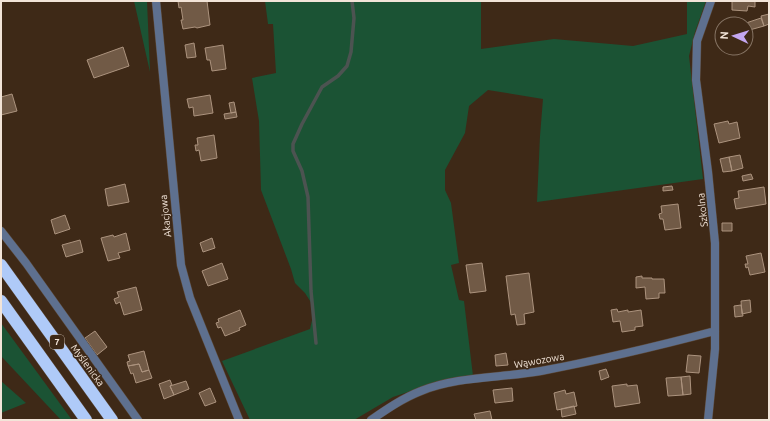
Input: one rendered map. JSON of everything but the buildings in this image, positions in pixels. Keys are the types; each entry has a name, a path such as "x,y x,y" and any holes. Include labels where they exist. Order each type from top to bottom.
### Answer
{"highway":[{"name":"Myślenicka","path":"1,265 112,420"},
{"name":"7","path":"1,301 86,420"}],"street":[{"name":"Akacjowa","path":"156,1 181,265 190,298 239,420"},
{"name":"Szkolna","path":"708,420 715,348 715,243 708,172 696,80 697,41 711,1"},
{"path":"1,231 26,263 138,420"},
{"name":"Wąwozowa","path":"371,420 404,399 422,391 439,386 456,382 540,371 666,343 715,330"}],"green space":[{"path":"134,1 147,1 150,72"},
{"path":"265,1 481,1 481,49 554,39 633,46 687,34 687,1 706,1 695,32 689,56 703,179 537,202 543,99 488,90 469,106 465,133 445,170 445,190 451,203 459,263 451,265 459,300 464,301 473,376 423,387 393,397 354,420 250,420 222,361 310,329 313,316 312,304 305,293 295,283 261,190 259,121 252,78 276,73 273,24 268,24"},
{"path":"1,323 72,420 61,420 1,356"},
{"path":"1,381 26,403 1,413"}],"waterway":[{"path":"316,343 311,291 308,197 302,171 293,151 293,144 322,87 338,76 347,66 351,52 354,18 352,1"}]}
